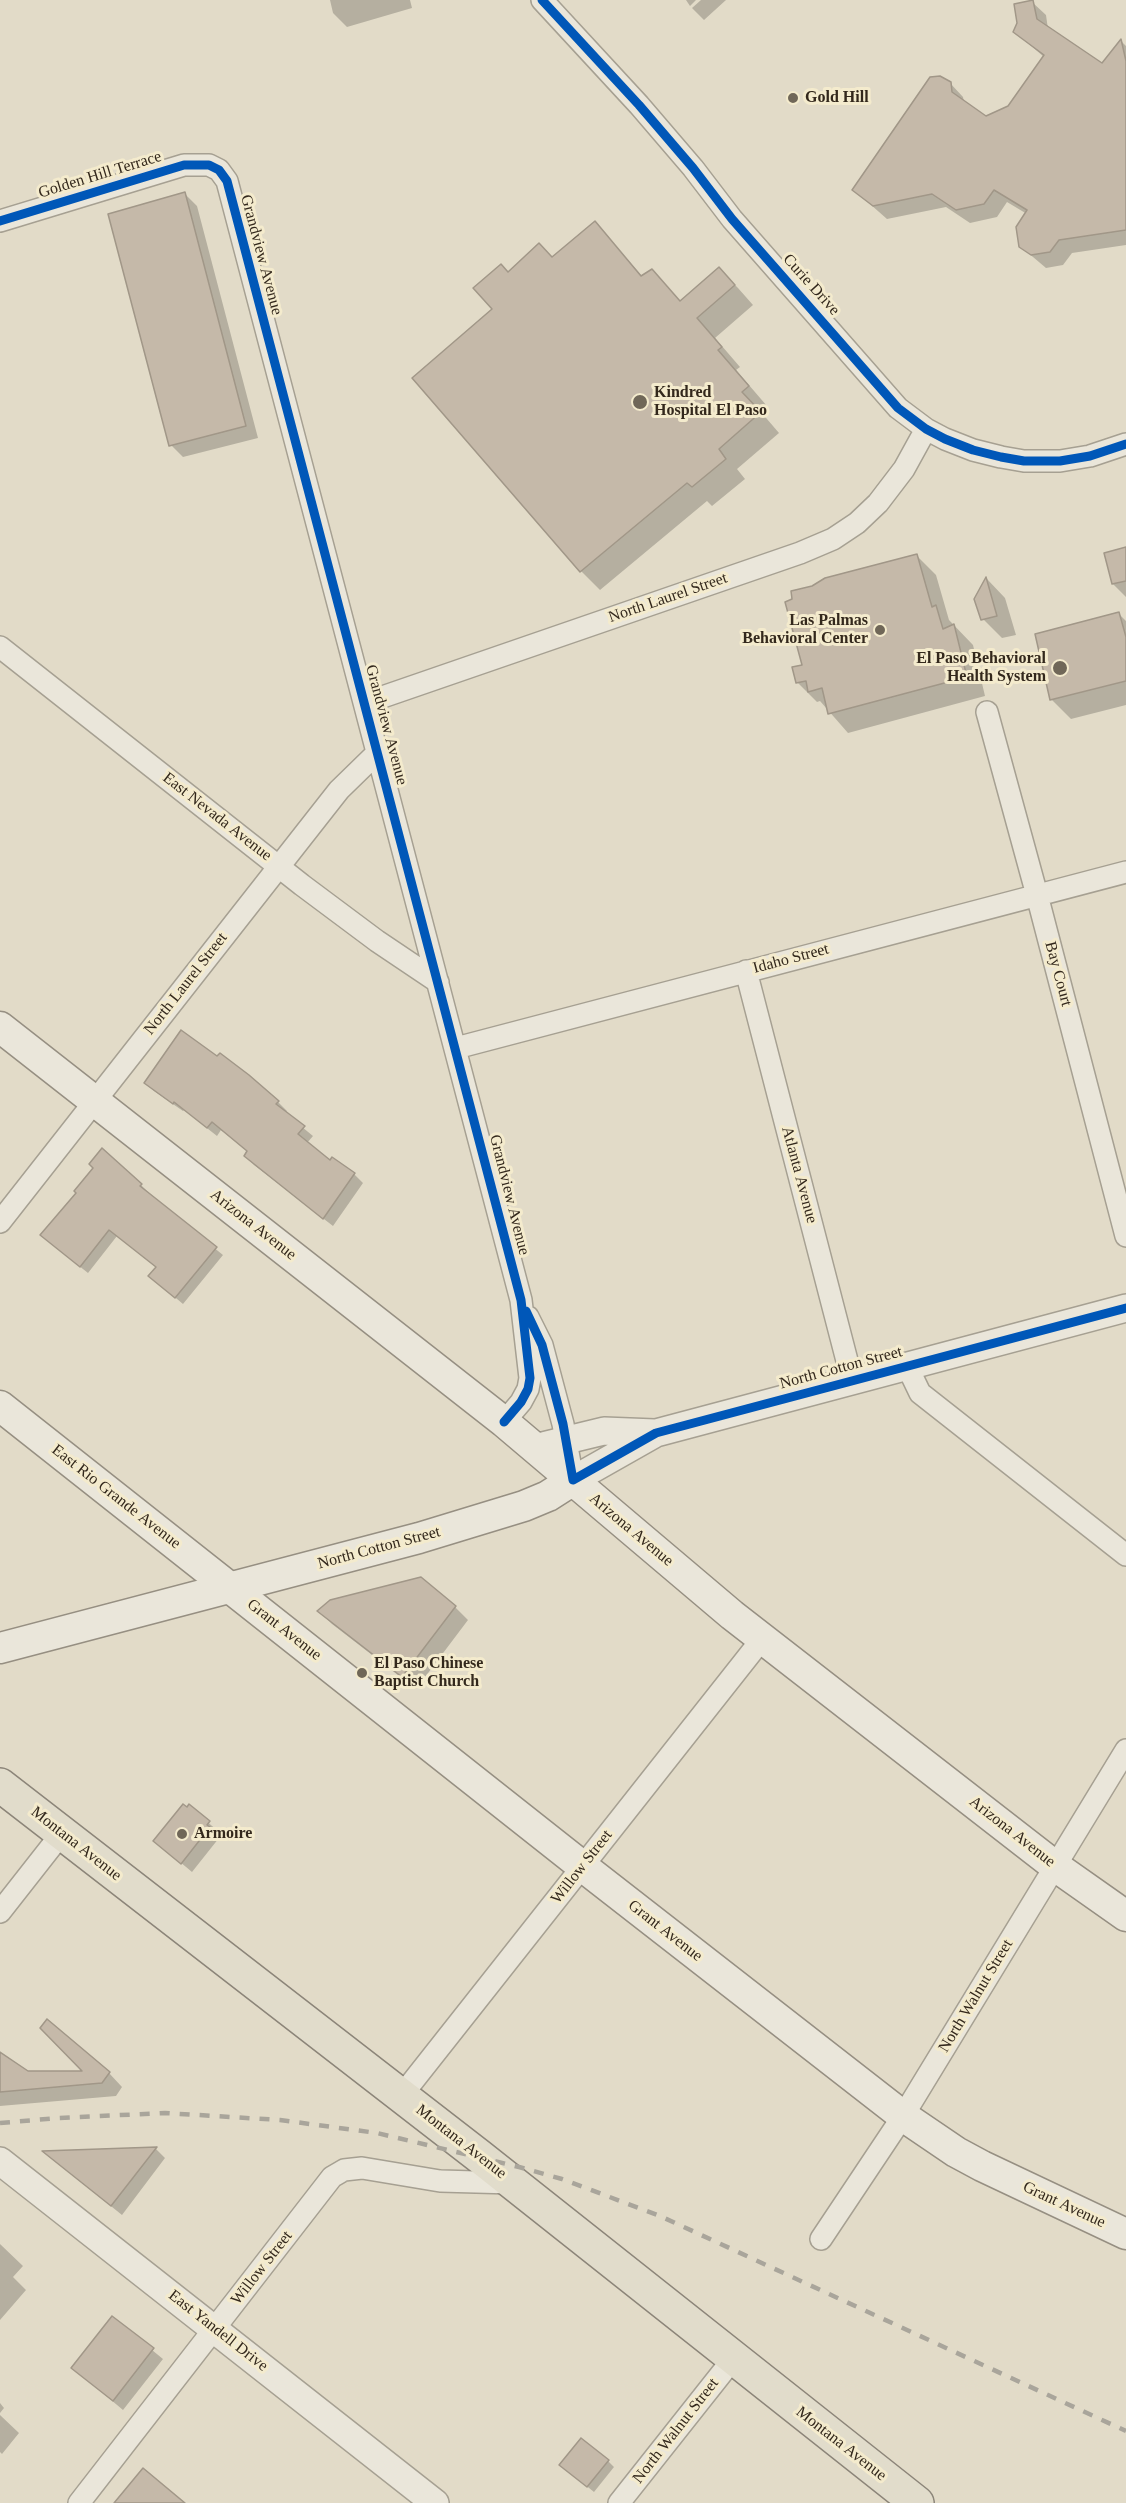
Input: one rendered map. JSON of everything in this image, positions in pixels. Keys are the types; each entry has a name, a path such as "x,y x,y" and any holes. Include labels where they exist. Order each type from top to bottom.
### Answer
{"main road":[{"name":"Arizona Avenue","path":"0,1027 504,1422 762,1639 1055,1866 1126,1916"},
{"name":"East Rio Grande Avenue","path":"0,1406 231,1587"},
{"name":"North Cotton Street","path":"0,1648 419,1538 524,1506 548,1496 573,1480"},
{"name":"Grant Avenue","path":"231,1587 582,1866 903,2116 956,2152 982,2166 1126,2234"},
{"name":"Montana Avenue","path":"0,1785 402,2095 917,2503"}],"street":[{"name":"Curie Drive","path":"542,0 639,105 693,168 732,219 898,408 926,429 973,450 1024,461 1060,461 1090,456 1126,444"},
{"name":"Golden Hill Terrace","path":"0,221 184,165 209,165"},
{"name":"Grandview Avenue","path":"209,165 219,170 226,181 456,1048 520,1300 530,1378 528,1389 521,1402 504,1422"},
{"name":"North Laurel Street","path":"365,703 800,553 833,539 857,523 878,503 904,469 926,429"},
{"name":"East Nevada Avenue","path":"0,647 377,941 438,982"},
{"name":"Bay Court","path":"987,712 1126,1236"},
{"name":"North Laurel Street","path":"0,1222 339,790 378,752"},
{"name":"Idaho Street","path":"456,1048 1126,872"},
{"name":"Atlanta Avenue","path":"746,970 852,1380"},
{"name":"Grandview Avenue","path":"520,1300 542,1345 566,1441 573,1480"},
{"name":"North Cotton Street","path":"573,1480 656,1432 1126,1308"},
{"path":"907,1366 920,1393 1126,1555"},
{"path":"534,1448 604,1431 656,1432"},
{"name":"Willow Street","path":"402,2095 762,1639"},
{"name":"North Walnut Street","path":"820,2239 903,2116 1126,1750"},
{"path":"0,1911 62,1833"},
{"name":"East Yandell Drive","path":"0,2161 435,2503"},
{"name":"Willow Street","path":"79,2503 332,2177 344,2170 362,2168 440,2181 512,2183"},
{"name":"North Walnut Street","path":"620,2503 733,2359"}],"building":[{"path":"1033,0 1037,19 1102,63 1121,39 1126,61 1126,230 1059,240 1050,252 1031,255 1019,247 1016,227 1027,210 994,190 984,204 956,210 932,194 873,206 852,190 930,77 940,76 951,82 952,92 986,116 1008,106 1044,55 1013,32 1017,23 1014,4"},
{"path":"185,192 246,426 169,446 108,214"},
{"name":"Kindred Hospital El Paso","path":"595,221 641,276 652,269 680,301 719,267 735,285 697,318 722,347 718,350 749,386 742,392 761,412 719,449 726,459 692,487 687,483 580,572 412,378 492,309 473,288 501,264 508,272 539,243 552,257"},
{"path":"1126,547 1126,581 1112,584 1104,553"},
{"name":"Las Palmas Behavioral Center","path":"917,554 932,607 936,605 943,629 954,624 967,677 828,714 822,688 808,692 806,681 796,683 792,667 802,665 785,602 792,599 791,591 812,586 825,578"},
{"path":"986,577 997,616 981,620 974,599"},
{"path":"1119,612 1126,637 1126,681 1050,700 1035,634"},
{"path":"181,1030 217,1056 220,1053 249,1075 279,1101 276,1104 305,1126 298,1134 330,1160 332,1157 355,1173 323,1219 244,1156 247,1151 212,1122 207,1128 174,1102 173,1104 144,1083"},
{"path":"102,1148 142,1184 140,1186 217,1247 175,1298 148,1276 156,1267 109,1230 80,1267 40,1235 76,1193 74,1191 93,1168 89,1164"},
{"path":"421,1577 456,1606 402,1677 317,1611 330,1600"},
{"name":"Armoire","path":"183,1804 187,1807 189,1804 210,1821 207,1825 210,1827 181,1864 153,1841"},
{"path":"47,2019 110,2072 102,2083 0,2092 0,2052 28,2071 82,2071 40,2028"},
{"path":"157,2147 111,2206 42,2151"},
{"path":"112,2316 154,2348 113,2401 71,2368"},
{"path":"581,2438 609,2460 587,2487 559,2465"},
{"path":"143,2468 185,2503 114,2503"}],"railway":[{"path":"0,2123 165,2113 280,2120 377,2133 519,2167 562,2179 660,2216 1126,2431"}],"cycle path":[{"path":"542,0 639,105 693,168 732,219 898,408 926,429 945,439 973,450 1024,461 1060,461 1090,456 1126,444"},
{"path":"0,221 184,165 209,165 219,170 227,181 521,1300 530,1378 528,1389 521,1402 504,1422"},
{"path":"526,1311 542,1345 563,1424 573,1480 656,1433 1126,1308"}],"place":[{"name":"Gold Hill","path":"793,98"},
{"name":"Kindred Hospital El Paso","path":"640,402"},
{"name":"Las Palmas Behavioral Center","path":"880,630"},
{"name":"El Paso Behavioral Health System","path":"1060,668"},
{"name":"El Paso Chinese Baptist Church","path":"362,1673"},
{"name":"Armoire","path":"182,1834"}]}
